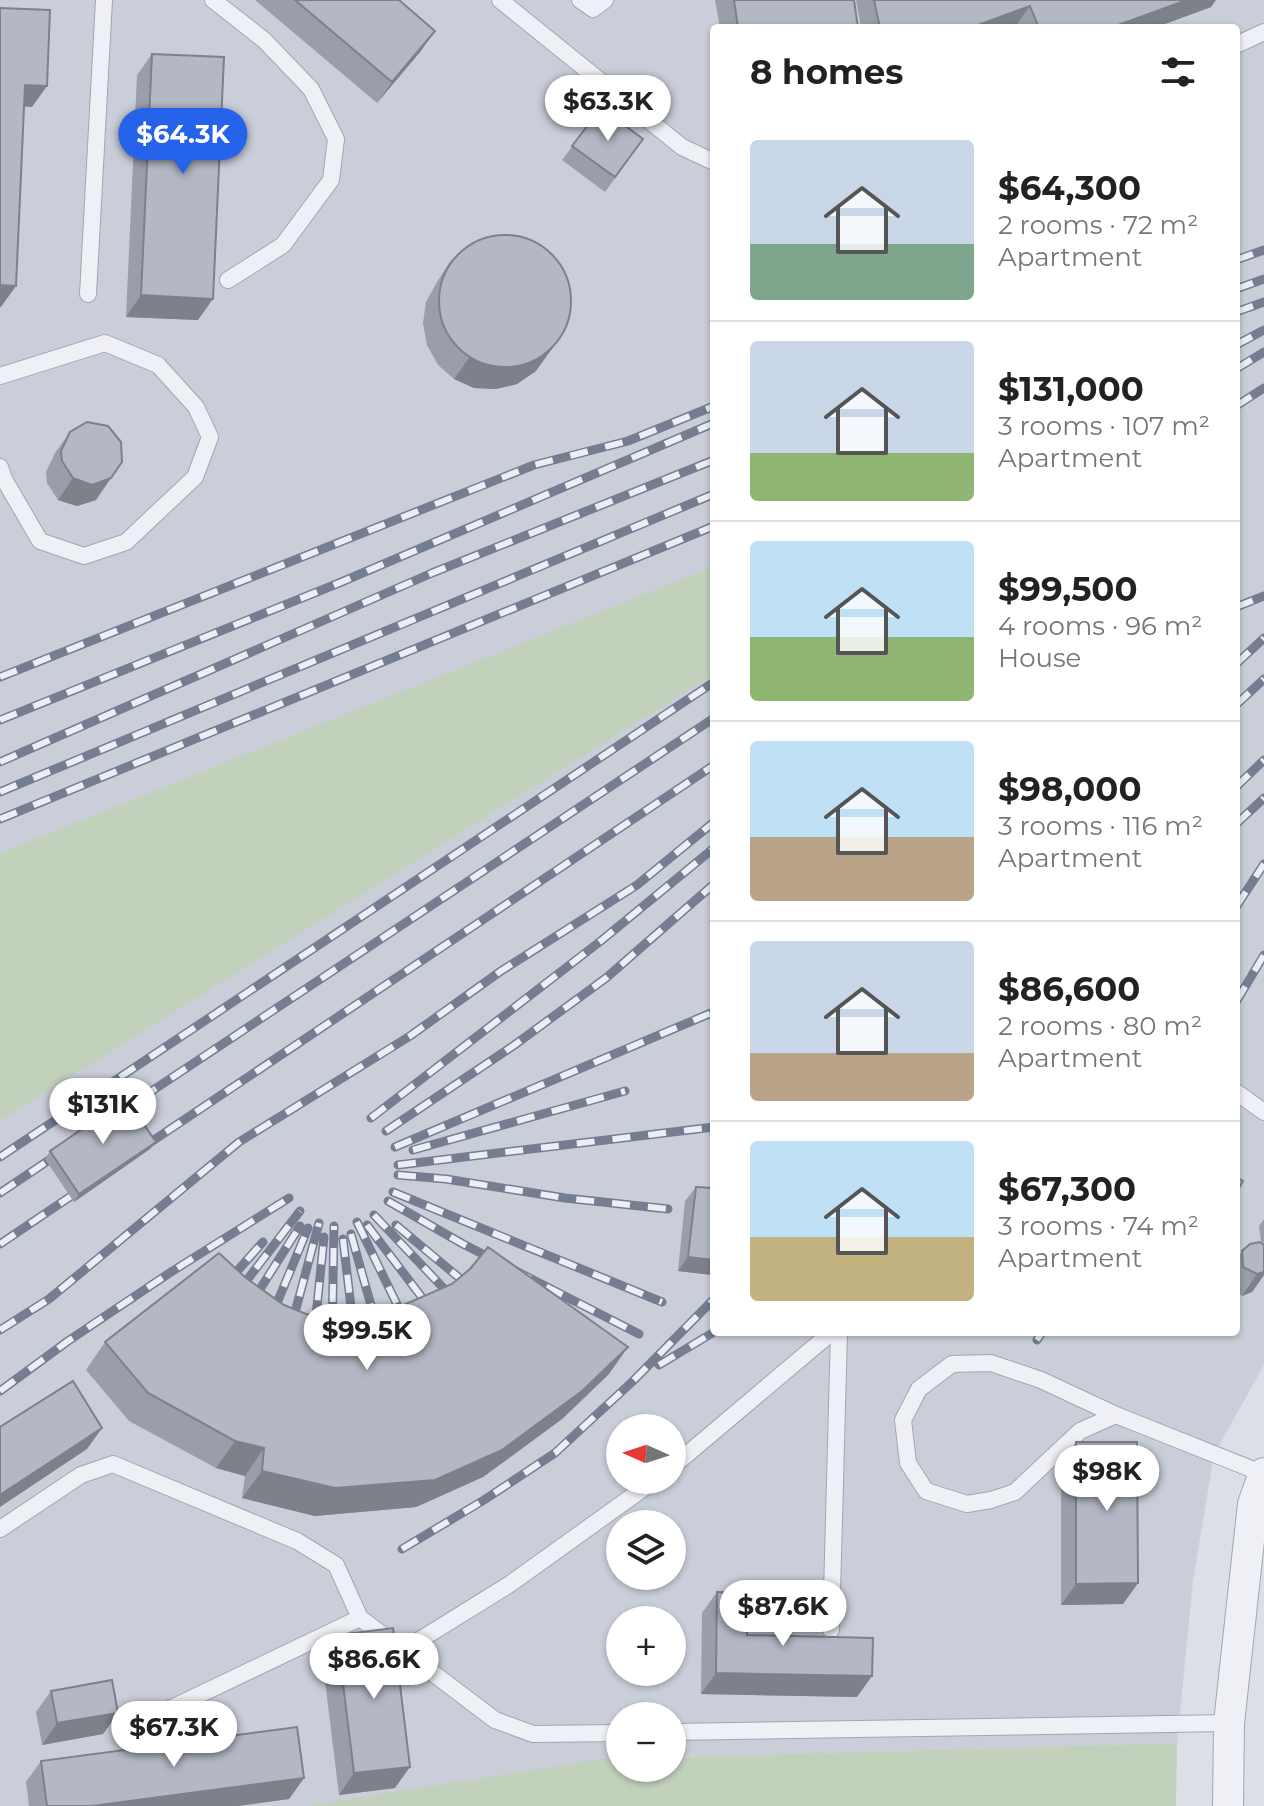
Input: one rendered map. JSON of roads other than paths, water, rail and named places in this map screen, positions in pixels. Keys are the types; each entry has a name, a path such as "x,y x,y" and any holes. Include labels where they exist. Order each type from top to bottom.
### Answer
{"street":[{"path":"1228,1806 1229,1723 1253,1504 1264,1474"}],"lane":[{"path":"88,294 104,0"},
{"path":"213,0 264,40 311,89 336,139 331,180 283,245 228,280"},
{"path":"500,0 682,147 710,160"},
{"path":"580,0 593,9 605,0"},
{"path":"1240,43 1264,32"},
{"path":"0,376 105,343 158,365 196,407 210,437 195,477 126,542 84,556 40,541 0,467"},
{"path":"1240,1095 1264,1112"},
{"path":"686,1455 827,1336"},
{"path":"831,1630 839,1336"},
{"path":"1116,1415 1080,1431 1015,1492 991,1500 967,1504 926,1491 908,1463 903,1420 919,1389 952,1364 991,1363 1041,1380 1116,1415 1264,1474"},
{"path":"0,1529 81,1475 113,1464 297,1541 336,1565 360,1618 495,1720 533,1734 606,1733"},
{"path":"402,1651 510,1584 635,1494"},
{"path":"132,1727 360,1618"},
{"path":"686,1732 1229,1723"}],"railway":[{"path":"1240,259 1264,250"},
{"path":"1240,288 1264,279"},
{"path":"1240,311 1264,302"},
{"path":"1240,343 1264,330"},
{"path":"1240,367 1264,352"},
{"path":"1240,403 1264,388"},
{"path":"0,677 534,465 628,441 710,408"},
{"path":"0,720 339,583 710,425"},
{"path":"0,762 432,573 710,462"},
{"path":"0,792 710,496"},
{"path":"0,819 710,528"},
{"path":"1240,605 1264,596"},
{"path":"1240,660 1264,638"},
{"path":"1240,701 1264,679"},
{"path":"0,1157 710,685"},
{"path":"111,1118 710,721"},
{"path":"1240,783 1264,760"},
{"path":"136,1152 710,768"},
{"path":"1240,820 1264,798"},
{"path":"0,1330 49,1299 239,1142 410,1036 501,971 637,885 710,825"},
{"path":"371,1118 602,940 710,851"},
{"path":"1240,901 1264,864"},
{"path":"386,1131 513,1046 606,978 710,887"},
{"path":"1240,995 1264,955"},
{"path":"395,1147 710,1013"},
{"path":"413,1150 625,1091"},
{"path":"398,1165 710,1127"},
{"path":"0,1193 64,1150"},
{"path":"398,1175 668,1209"},
{"path":"0,1244 89,1184"},
{"path":"393,1192 662,1302"},
{"path":"0,1391 171,1272 289,1198"},
{"path":"388,1201 463,1244 639,1334"},
{"path":"234,1297 300,1211"},
{"path":"374,1215 451,1296"},
{"path":"357,1222 407,1325"},
{"path":"290,1331 319,1223"},
{"path":"367,1225 433,1312"},
{"path":"396,1225 463,1281"},
{"path":"248,1308 300,1226"},
{"path":"332,1338 334,1226"},
{"path":"270,1320 308,1228"},
{"path":"351,1234 379,1334"},
{"path":"314,1336 324,1237"},
{"path":"343,1239 355,1341"},
{"path":"223,1287 263,1242"},
{"path":"402,1549 555,1453 632,1382 710,1303"},
{"path":"659,1365 710,1334"},
{"path":"1037,1340 1040,1336"}]}
